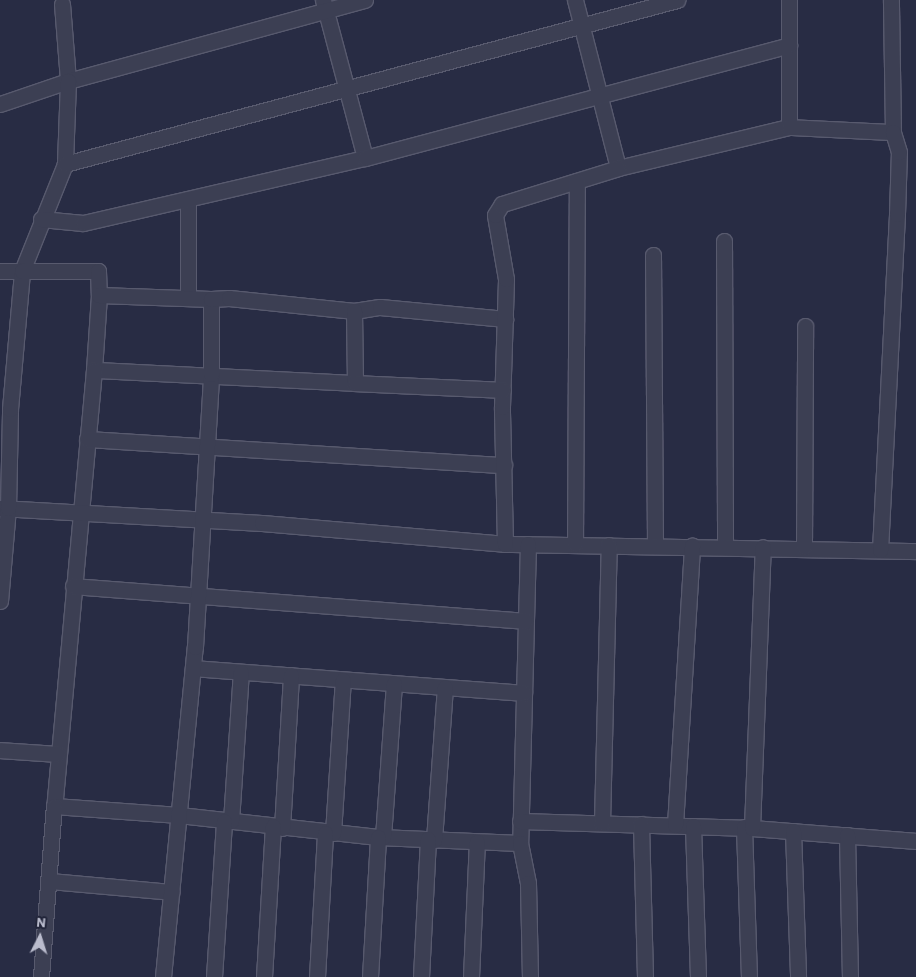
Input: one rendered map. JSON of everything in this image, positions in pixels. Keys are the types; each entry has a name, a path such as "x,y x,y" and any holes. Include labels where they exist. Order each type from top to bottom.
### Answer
{"street":[{"path":"0,601 10,409 22,271 41,219 65,164 68,81 62,2 77,0"},
{"path":"0,104 68,81 325,5 365,0"},
{"path":"576,0 618,168"},
{"path":"65,164 677,0"},
{"path":"789,0 789,127"},
{"path":"880,550 897,214 898,152 893,132 891,0"},
{"path":"325,5 365,158"},
{"path":"41,219 83,223 365,158 789,45"},
{"path":"505,544 503,390 506,279 495,215 498,207 618,168 789,127 893,132"},
{"path":"575,544 577,181"},
{"path":"188,199 188,298"},
{"path":"724,241 725,546"},
{"path":"653,255 655,545"},
{"path":"0,270 98,271 100,295 58,754 41,977"},
{"path":"100,295 229,298 354,310 380,307 505,319"},
{"path":"163,977 193,668 212,374 212,299"},
{"path":"354,310 355,383"},
{"path":"804,548 805,326"},
{"path":"94,370 212,374 503,390"},
{"path":"87,439 206,447 321,451 504,465"},
{"path":"4,508 203,520 505,544 725,546 916,551"},
{"path":"528,544 520,843 528,883 530,977"},
{"path":"602,823 609,545"},
{"path":"675,825 692,546"},
{"path":"749,977 748,828 763,547"},
{"path":"73,586 526,621"},
{"path":"193,668 524,693"},
{"path":"214,977 241,672"},
{"path":"264,977 291,675"},
{"path":"318,977 343,680"},
{"path":"370,977 394,683"},
{"path":"421,977 445,687"},
{"path":"0,750 58,754"},
{"path":"54,806 180,815 329,833 431,840 520,843"},
{"path":"520,821 748,828 916,841"},
{"path":"641,824 645,977"},
{"path":"693,826 698,977"},
{"path":"793,831 798,977"},
{"path":"847,835 850,977"},
{"path":"470,977 476,842"},
{"path":"49,881 172,892"}]}
